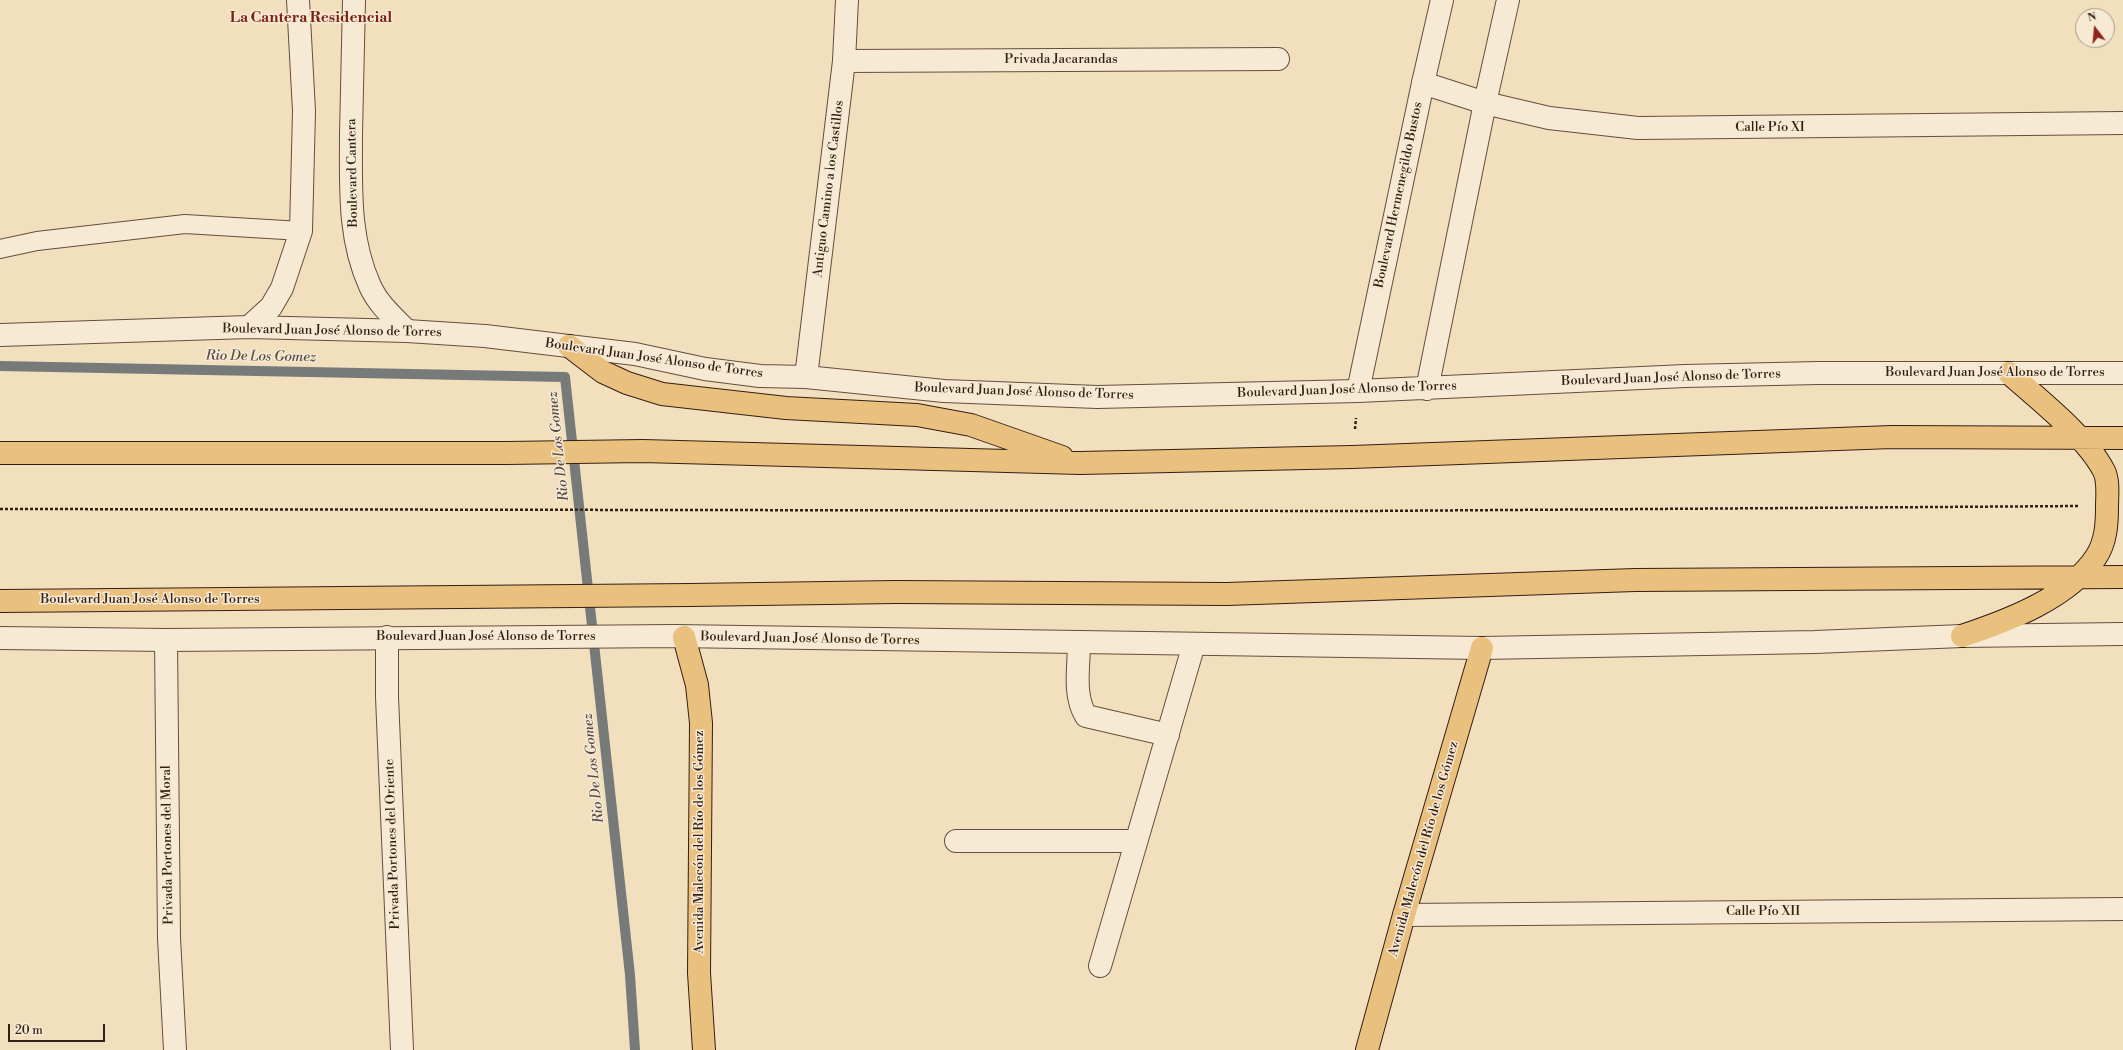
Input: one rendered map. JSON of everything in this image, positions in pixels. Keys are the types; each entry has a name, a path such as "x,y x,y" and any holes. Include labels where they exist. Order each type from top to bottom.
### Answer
{"main road":[{"path":"569,346 603,372 627,383 662,394 786,408 923,416 971,425 1080,463"},
{"path":"1962,636 2024,613 2058,593 2077,578 2096,557 2104,539 2107,506 2105,473 2097,458 2009,373"},
{"path":"0,453 507,453 643,451 1080,463 1352,457 1892,437 2123,438"},
{"name":"Boulevard Juan José Alonso de Torres","path":"0,601 534,597 896,592 1227,594 1635,580 2123,577"},
{"name":"Avenida Malecón del Río de los Gómez","path":"680,637 692,659 697,685 701,723 699,973 704,1050"},
{"name":"Avenida Malecón del Río de los Gómez","path":"1366,1050 1482,648"}],"street":[{"path":"249,327 271,307 282,288 301,231 304,111 298,0"},
{"name":"Boulevard Cantera","path":"354,0 351,196 354,235 361,263 371,288 385,309 407,330"},
{"name":"Antiguo Camino a los Castillos","path":"806,377 844,61 847,0"},
{"name":"Boulevard Hermenegildo Bustos","path":"1358,391 1423,82 1442,0"},
{"path":"1427,389 1484,103 1508,0"},
{"name":"Privada Jacarandas","path":"844,61 1278,59"},
{"name":"Calle Pío XI","path":"1423,82 1484,103 1549,118 1638,128 2123,123"},
{"name":"Boulevard Juan José Alonso de Torres","path":"0,335 249,327 407,330 485,336 635,354 705,369 760,376 806,377 944,391 1097,397 1427,389 1771,374 2123,373"},
{"name":"Boulevard Juan José Alonso de Torres","path":"0,638 166,640 547,636 1482,648 1815,642 1962,636 2123,634"},
{"name":"Privada Portones del Oriente","path":"387,637 389,744 402,1050"},
{"name":"Privada Portones del Moral","path":"166,640 169,938 174,1050"},
{"path":"1080,643 1078,695 1081,708 1086,716 1168,735"},
{"path":"1100,966 1194,644"},
{"path":"956,841 1136,841"},
{"name":"Calle Pío XII","path":"1404,915 2123,909"}],"lane":[{"path":"0,249 37,241 185,224 301,231"}],"path":[{"path":"1352,457 1358,391"},
{"path":"0,509 1372,511 2107,506"}],"waterway":[{"name":"Rio De Los Gomez","path":"0,366 565,377 630,975 635,1050"}],"district":[{"name":"La Cantera Residencial","path":"311,18"}]}
